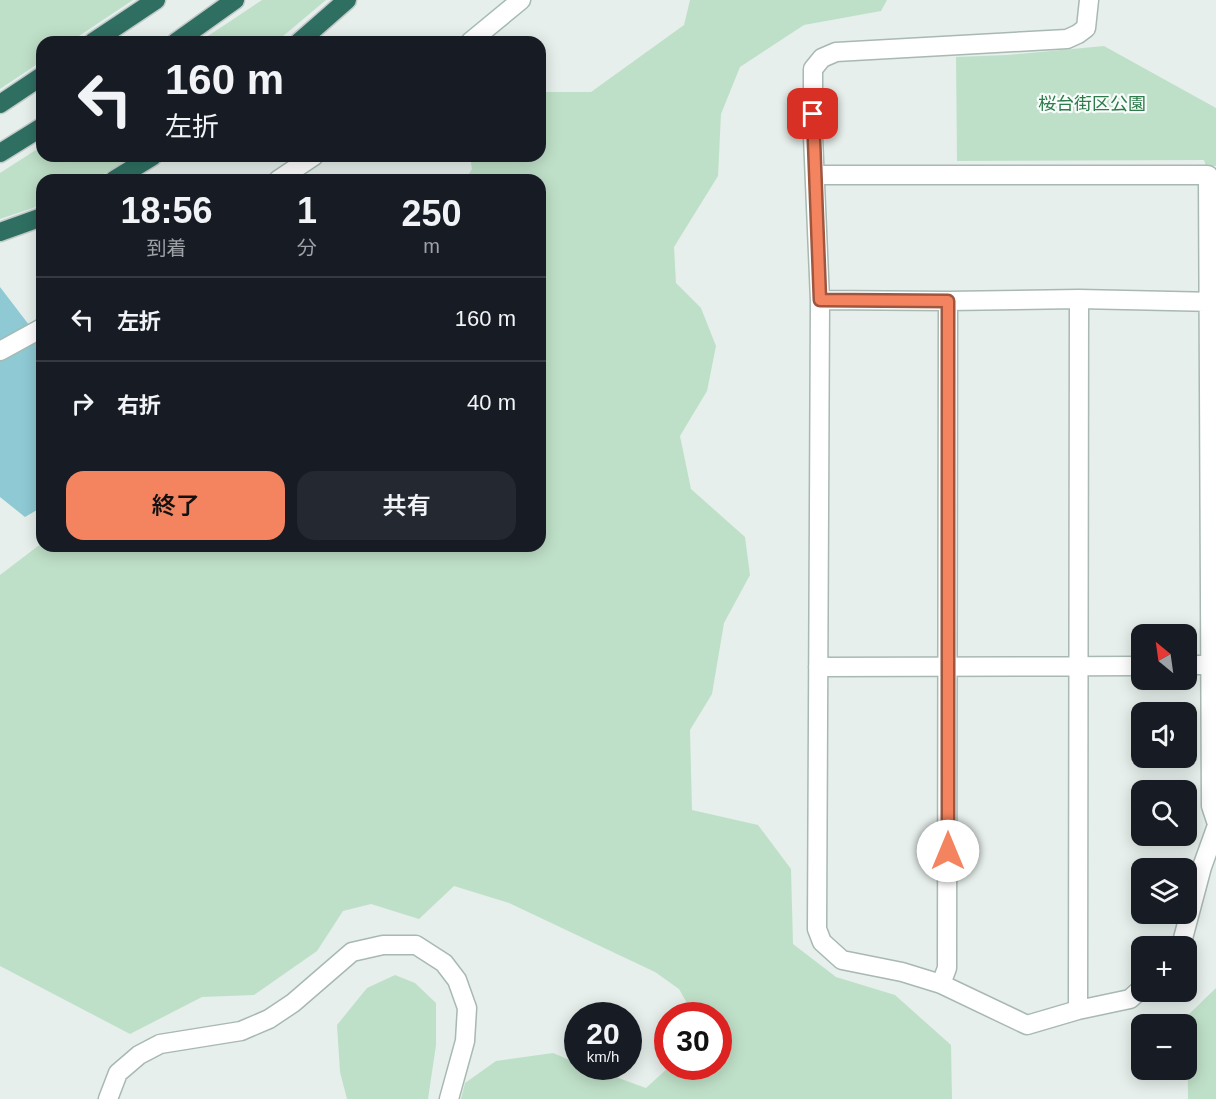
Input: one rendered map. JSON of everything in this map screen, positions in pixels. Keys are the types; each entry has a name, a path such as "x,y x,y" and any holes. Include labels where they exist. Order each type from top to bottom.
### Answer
{"highway":[{"path":"102,36 156,0"},
{"path":"184,36 235,0"},
{"path":"306,36 347,0"},
{"path":"0,104 36,80"},
{"path":"0,153 36,131"},
{"path":"124,174 143,162"},
{"path":"0,232 36,219"}],"street":[{"path":"477,36 521,0"},
{"path":"1089,0 1086,28 1067,39 836,52 822,58 813,69 813,137 820,300 817,928 822,942 842,960 902,972 941,984 1027,1025 1077,1010 1131,998"},
{"path":"287,174 305,162"},
{"path":"815,175 1208,175 1212,302 1211,806 1216,821"},
{"path":"820,300 1079,299 1212,302"},
{"path":"1077,1010 1079,299"},
{"path":"941,984 947,968 948,301"},
{"path":"0,351 36,331"},
{"path":"1197,666 1210,665"},
{"path":"819,667 1131,666"},
{"path":"1184,936 1202,867 1216,828"},
{"path":"108,1099 118,1073 139,1055 160,1044 241,1030 269,1019 293,1003 352,952 383,945 416,945 444,963 457,980 468,1008 465,1041 448,1099"}],"green space":[{"path":"0,0 133,0 79,36 36,36 36,65 0,89"},
{"path":"262,0 326,0 283,36 208,36"},
{"path":"690,0 887,0 881,11 804,25 740,67 721,114 718,176 674,247 676,283 701,308 716,346 707,391 680,436 691,489 745,537 750,575 724,623 712,694 690,730 692,810 758,825 791,869 793,944 836,977 895,995 951,1045 952,1099 461,1099 465,1083 496,1061 553,1053 564,1058 564,1080 624,1080 646,1088 655,1080 732,1080 732,1002 686,1002 679,989 655,972 509,903 454,886 419,919 371,904 343,911 317,951 254,995 202,997 130,1034 0,966 0,575 36,548 36,552 546,552 546,174 469,174 472,169 471,162 546,162 546,92 591,92 684,25"},
{"name":"桜台街区公園","path":"1104,46 1216,108 1216,166 1206,166 1204,160 957,161 956,57"},
{"path":"36,150 36,162 124,162 104,174 36,174 36,207 0,219 0,173"},
{"path":"395,975 415,983 436,1003 436,1045 428,1099 347,1099 340,1072 337,1025 367,988"},
{"path":"1216,988 1216,1099 1188,1099 1188,1080 1197,1080 1197,1014 1189,1014"}],"water":[{"path":"0,287 36,334 36,511 25,517 0,497"}],"route":[{"path":"813,114 820,300 948,301 948,851"}]}
